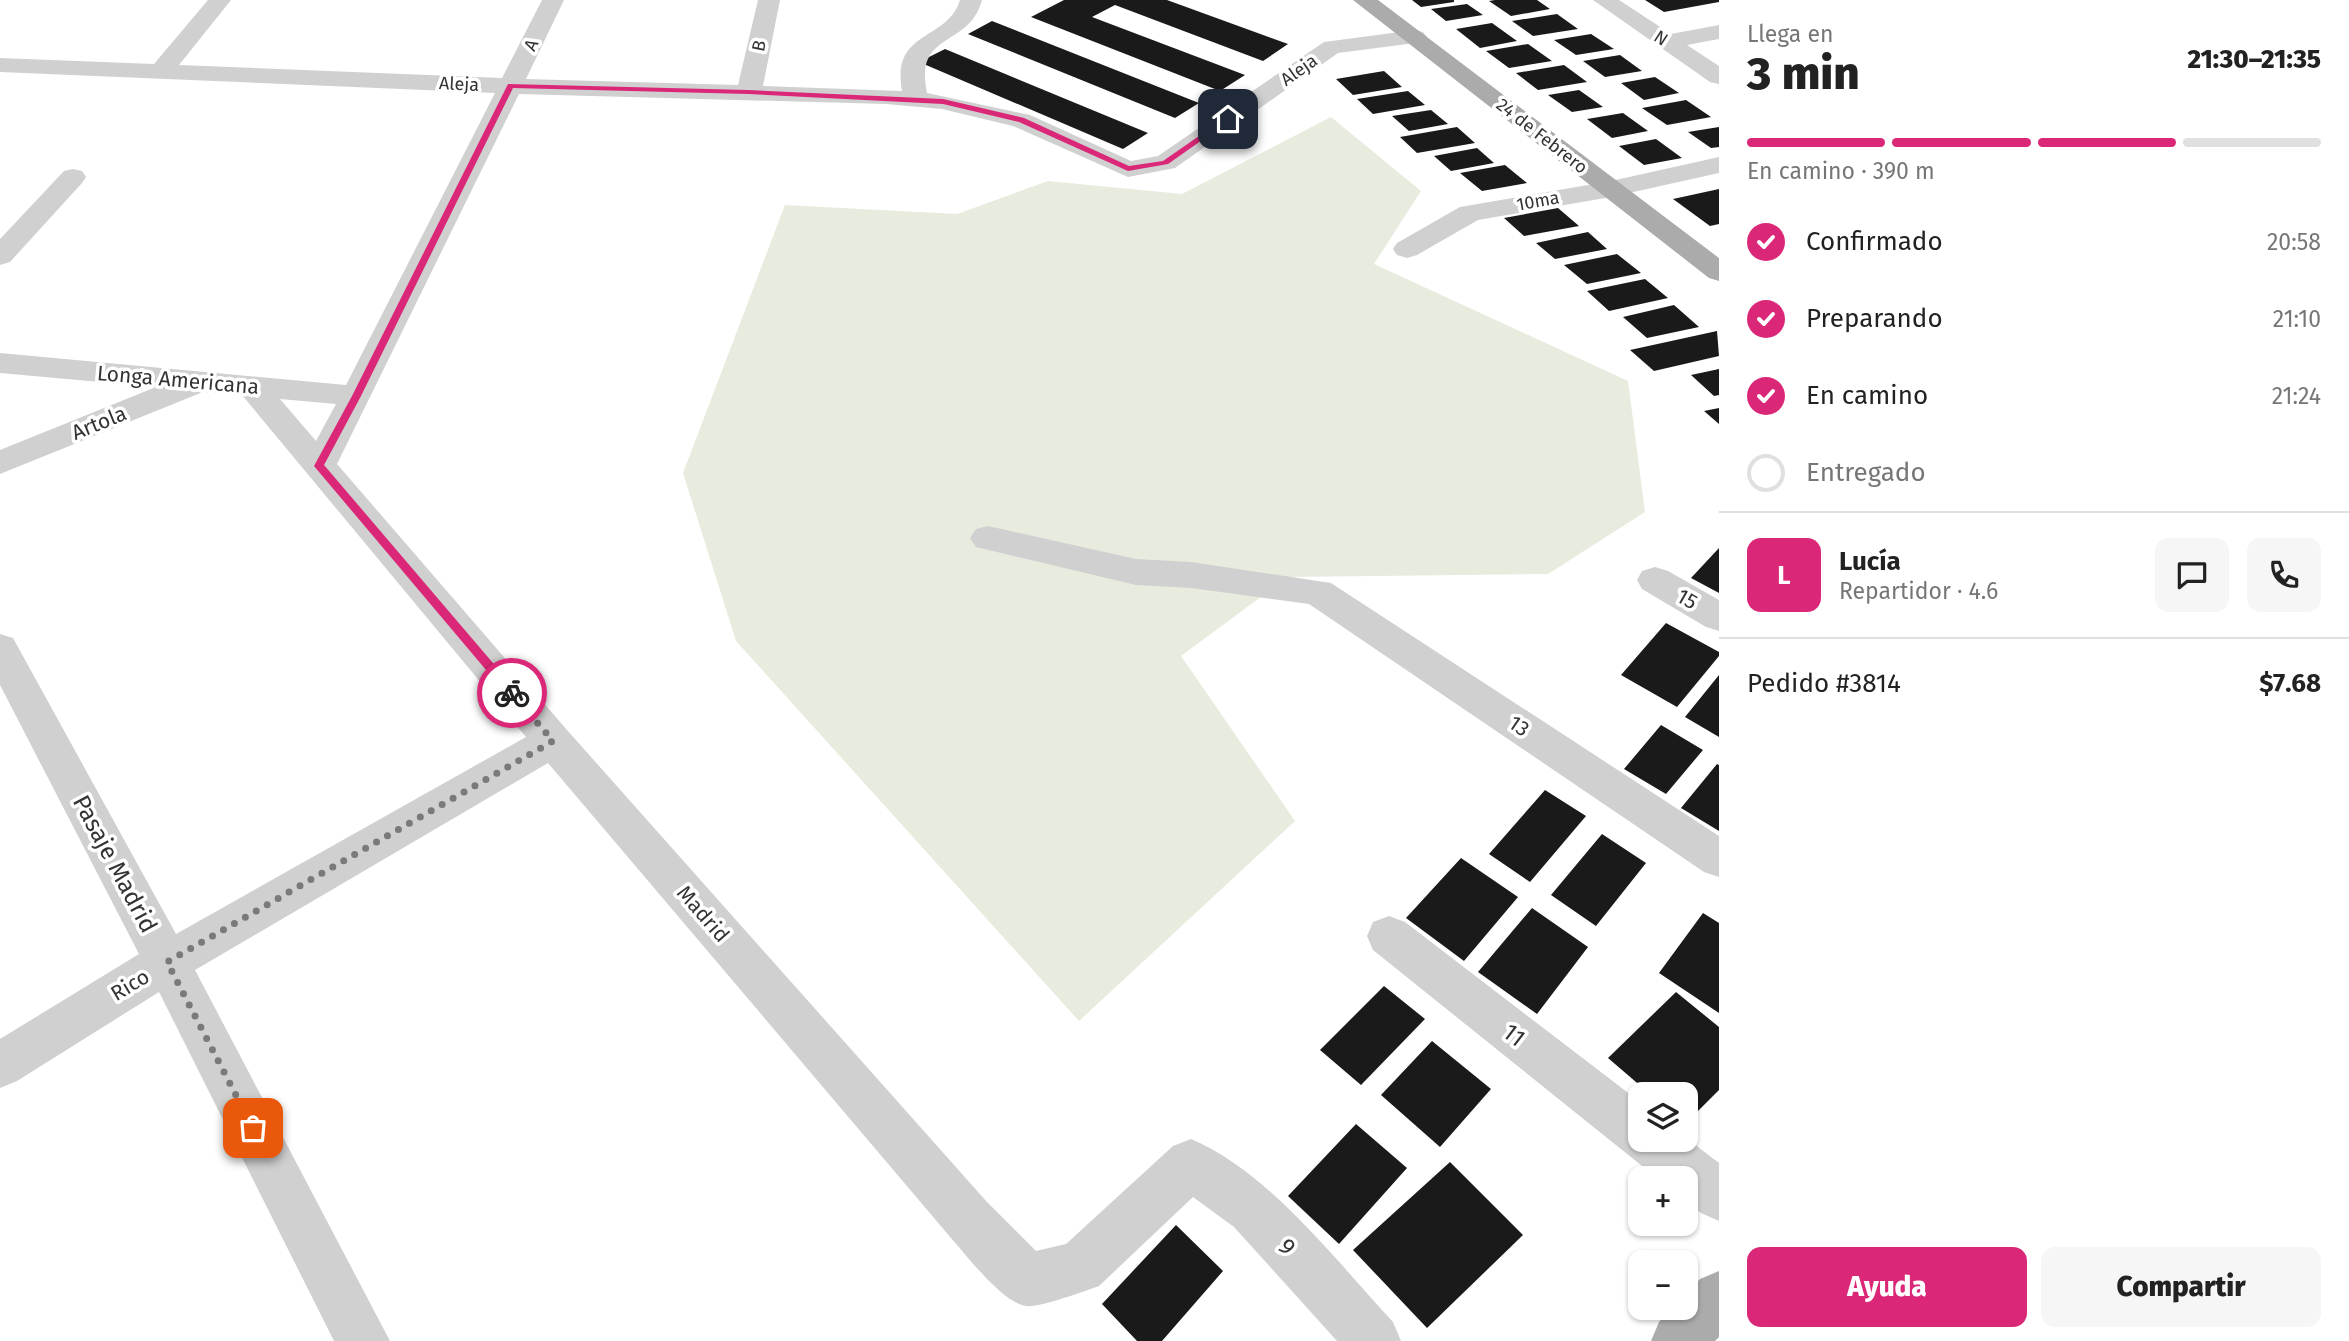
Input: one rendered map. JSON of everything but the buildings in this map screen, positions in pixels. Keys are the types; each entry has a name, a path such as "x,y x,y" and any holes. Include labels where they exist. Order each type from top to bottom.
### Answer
{"main road":[{"name":"24 de Febrero","path":"1364,0 1719,272"},
{"path":"1678,1341 1719,1298"}],"street":[{"path":"162,70 220,0"},
{"name":"A","path":"318,466 356,396 553,0"},
{"name":"B","path":"748,92 769,0"},
{"path":"916,99 912,65 917,51 961,20 970,9 971,0"},
{"name":"N","path":"1604,0 1719,77"},
{"path":"1667,42 1719,32"},
{"name":"Aleja","path":"0,65 916,99 943,102 1021,120 1128,169 1166,163 1332,47 1415,37"},
{"name":"10ma","path":"1407,249 1470,213 1611,189 1719,165"},
{"path":"0,256 73,177"},
{"name":"Longa Americana","path":"0,363 356,396"},
{"name":"Artola","path":"0,463 198,382"},
{"name":"Madrid","path":"251,386 553,741 969,1220 1027,1280 1080,1267 1191,1164"},
{"name":"13","path":"988,538 1136,572 1191,575 1318,592 1719,859"},
{"name":"15","path":"1655,580 1719,617"},
{"name":"Pasaje Madrid","path":"0,649 167,962 363,1341"},
{"name":"Rico","path":"0,1065 167,962 553,741"},
{"name":"11","path":"1389,936 1628,1124"},
{"path":"1664,1152 1719,1195"},
{"name":"9","path":"1191,1164 1252,1209 1374,1341"}],"shaded area":[{"path":"1331,117 1421,191 1374,264 1628,381 1645,512 1548,574 1288,577 1181,656 1295,821 1079,1021 736,641 683,473 785,205 957,214 1048,181 1182,194"}],"way so far":[{"path":"253,1128 167,962 553,741 512,693"}],"route":[{"path":"512,693 318,466 356,396 511,86 886,97 943,102 1021,120 1128,169 1166,163 1228,119"}]}
